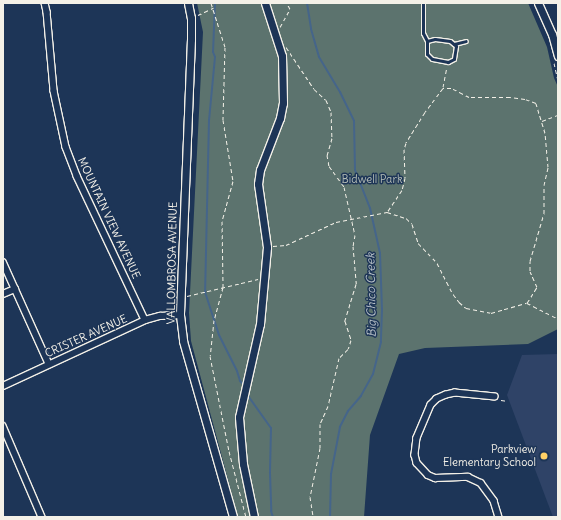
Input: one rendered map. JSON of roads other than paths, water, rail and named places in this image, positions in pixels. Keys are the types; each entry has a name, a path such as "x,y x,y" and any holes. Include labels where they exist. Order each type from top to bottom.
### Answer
{"street":[{"name":"MOUNTAIN VIEW AVENUE","path":"45,3 48,19 54,92 66,147 77,176 145,320"},
{"name":"VALLOMBROSA AVENUE","path":"188,3 192,18 180,315 183,341 233,517"},
{"path":"254,517 243,464 239,417 260,324 267,247 258,184 260,170 280,118 283,103 282,56 265,3"},
{"path":"538,3 552,34 556,57"},
{"path":"3,262 49,364"},
{"path":"3,294 15,289"},
{"name":"CRISTER AVENUE","path":"3,386 145,320 160,316 180,315"},
{"path":"495,396 455,393 437,399 431,405 417,438 415,455 417,464 428,475 435,478 468,477 481,483 494,501 499,517"},
{"path":"3,426 42,517"}],"lane":[{"path":"423,3 423,34 427,41 427,54 432,59 448,62 454,59 456,46 450,41 435,39 427,41"},
{"path":"454,44 466,41"}],"waterway":[{"path":"215,3 213,52 215,57 209,120 205,292 219,335 237,371 240,381 244,385"},
{"name":"Big Chico Creek","path":"307,3 311,29 319,57 340,92 354,121 355,170 370,208 380,253 382,309 381,342 373,374 361,396 348,411 340,427 331,474 330,517"},
{"path":"246,393 271,428 270,473 271,511 273,517"}],"place":[{"name":"Parkview Elementary School","path":"544,456"}],"park label":[{"name":"Bidwell Park","path":"372,179"}]}
